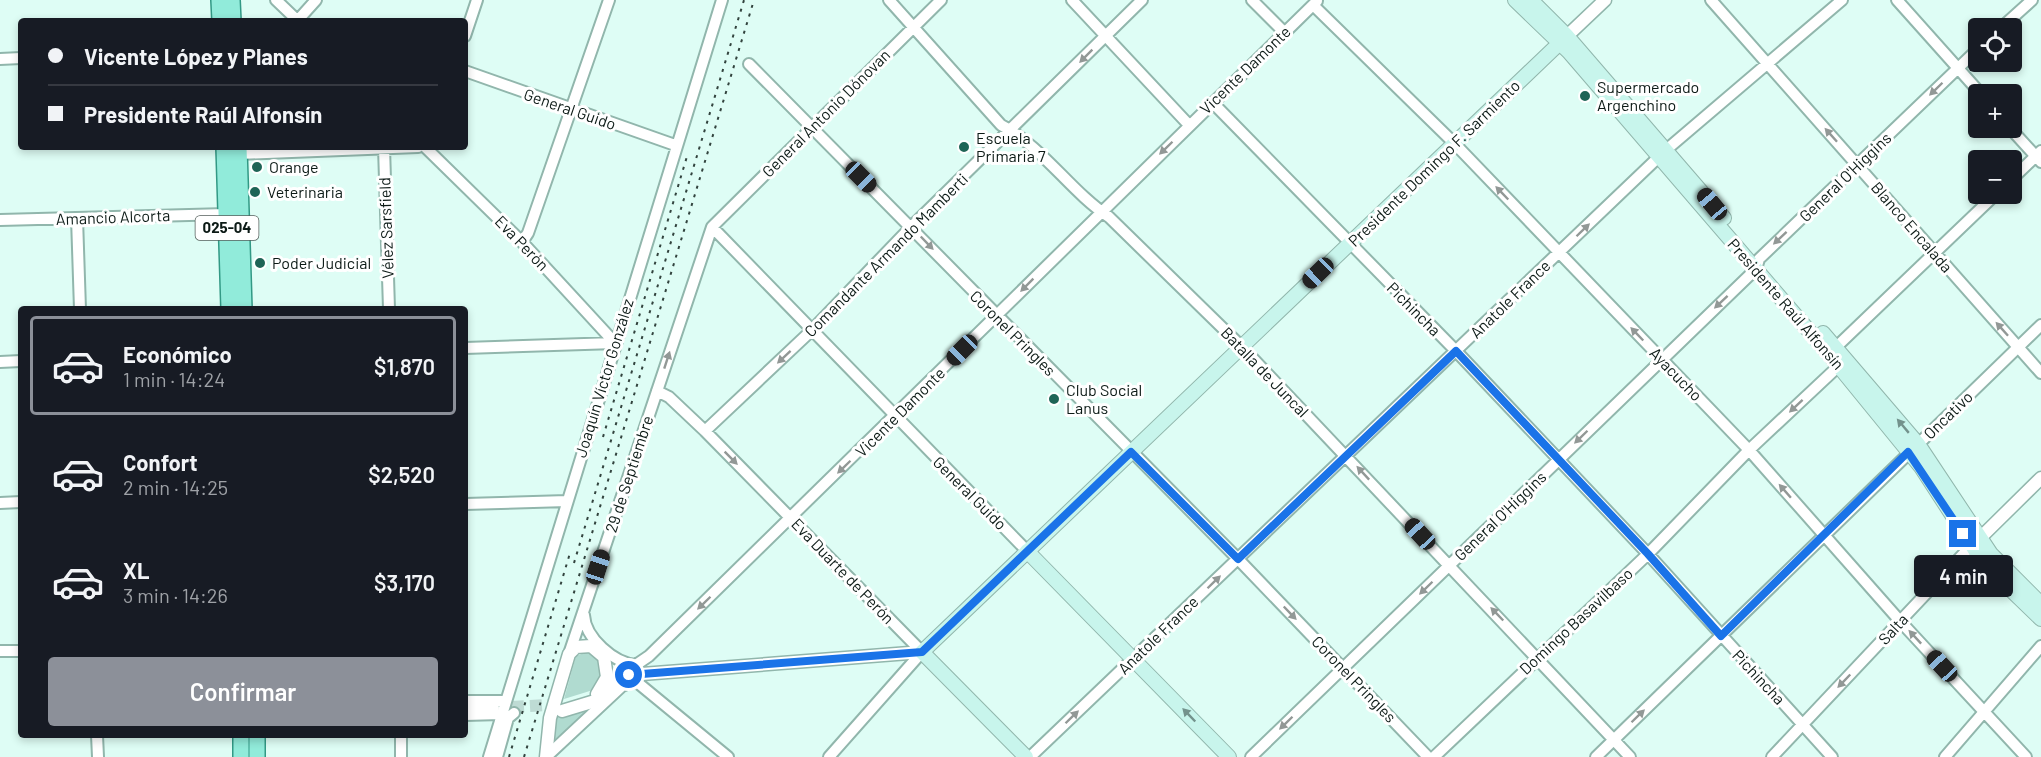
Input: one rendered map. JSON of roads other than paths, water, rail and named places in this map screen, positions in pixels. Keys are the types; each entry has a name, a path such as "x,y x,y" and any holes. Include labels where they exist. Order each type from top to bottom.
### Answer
{"main road":[{"path":"219,0 220,18"},
{"path":"232,0 233,18"},
{"name":"Presidente Raúl Alfonsín","path":"1515,0 1563,39"},
{"name":"Presidente Raúl Alfonsín","path":"1531,0 1832,350 1913,448 1975,543 1984,564 2041,619"},
{"name":"Presidente Domingo F. Sarmiento","path":"922,652 1563,39"},
{"name":"025-04","path":"224,150 229,306"},
{"name":"025-04","path":"239,151 244,306"},
{"name":"Presidente Raúl Alfonsín","path":"1975,543 1991,554 2041,604"},
{"name":"General Guido","path":"1028,551 1229,757"},
{"name":"Eva Duarte de Perón","path":"922,652 1028,757"},
{"path":"241,738 242,757"},
{"path":"257,738 257,757"}],"street":[{"path":"276,0 295,18"},
{"path":"301,18 316,0"},
{"path":"468,27 477,0"},
{"path":"522,242 528,233 609,0"},
{"name":"Joaquín Víctor González","path":"489,757 497,711 505,701 722,0"},
{"name":"Batalla de Juncal","path":"889,0 1001,125 1020,136 1242,347 1630,757"},
{"name":"General Antonio Dónovan","path":"712,227 941,0"},
{"path":"1072,0 1105,38 1189,125"},
{"name":"Comandante Armando Mamberti","path":"705,431 811,331 911,227 1142,0"},
{"path":"1252,0 1284,32"},
{"name":"Presidente Domingo F. Sarmiento","path":"1563,39 1605,0"},
{"name":"Blanco Encalada","path":"1711,0 2041,373"},
{"name":"Anatole France","path":"1028,757 1663,154 1842,0"},
{"path":"1897,0 1972,84"},
{"path":"2012,18 2032,0"},
{"name":"Vicente Damonte","path":"546,757 622,686 649,656 895,417 1315,2"},
{"name":"Ayacucho","path":"1315,2 1749,450 1823,536 2026,757"},
{"path":"0,59 18,58"},
{"name":"General O'Higgins","path":"1251,757 1968,58"},
{"name":"Coronel Pringles","path":"749,64 1238,559 1428,757"},
{"name":"General Guido","path":"468,72 675,146"},
{"name":"Pichincha","path":"1213,103 1456,351 1648,554 1832,757"},
{"path":"2020,138 2039,156 2022,170"},
{"path":"239,151 287,150"},
{"name":"Vélez Sarsfield","path":"384,150 388,306"},
{"name":"Eva Perón","path":"428,150 522,242 615,343"},
{"path":"1832,350 1986,204"},
{"name":"Amancio Alcorta","path":"0,220 227,214"},
{"path":"77,218 80,306"},
{"name":"General Guido","path":"712,227 1028,551"},
{"name":"29 de Septiembre","path":"546,757 550,718 569,654 712,227"},
{"name":"Oncativo","path":"1596,757 2041,325"},
{"path":"468,348 615,343"},
{"path":"0,362 18,361"},
{"name":"Domingo Basavilbaso","path":"1434,757 1648,554 1749,450 1842,362"},
{"name":"Eva Duarte de Perón","path":"657,391 669,397 705,431 922,652"},
{"name":"Salta","path":"1772,757 1975,543 2041,478"},
{"path":"468,504 567,501"},
{"path":"0,503 18,502"},
{"path":"584,611 585,627 591,637 728,757"},
{"path":"569,654 576,647 591,646 602,654 607,669 602,688 585,700 562,708 595,701 622,678 634,673 922,652"},
{"path":"1945,757 2041,646"},
{"path":"0,651 18,651"},
{"name":"Presidente Domingo F. Sarmiento","path":"829,757 922,652"},
{"path":"649,656 651,666 658,673"},
{"name":"Vicente Damonte","path":"602,688 634,673"},
{"path":"468,701 505,701"},
{"path":"468,708 497,711"},
{"path":"468,714 497,711"},
{"path":"496,757 508,718 514,713"},
{"path":"97,738 98,757"},
{"path":"401,738 401,757"}],"tunnel":[{"path":"494,708 562,704"}],"railway":[{"path":"574,563 744,0"},
{"path":"524,757 754,0"},
{"path":"603,437 688,153"},
{"path":"509,757 570,553"}],"place":[{"name":"Supermercado Argenchino","path":"1585,96"},
{"name":"Escuela Primaria 7","path":"964,147"},
{"name":"Orange","path":"257,167"},
{"name":"Veterinaria","path":"255,192"},
{"name":"Poder Judicial","path":"260,263"},
{"name":"Club Social Lanus","path":"1054,399"}]}
